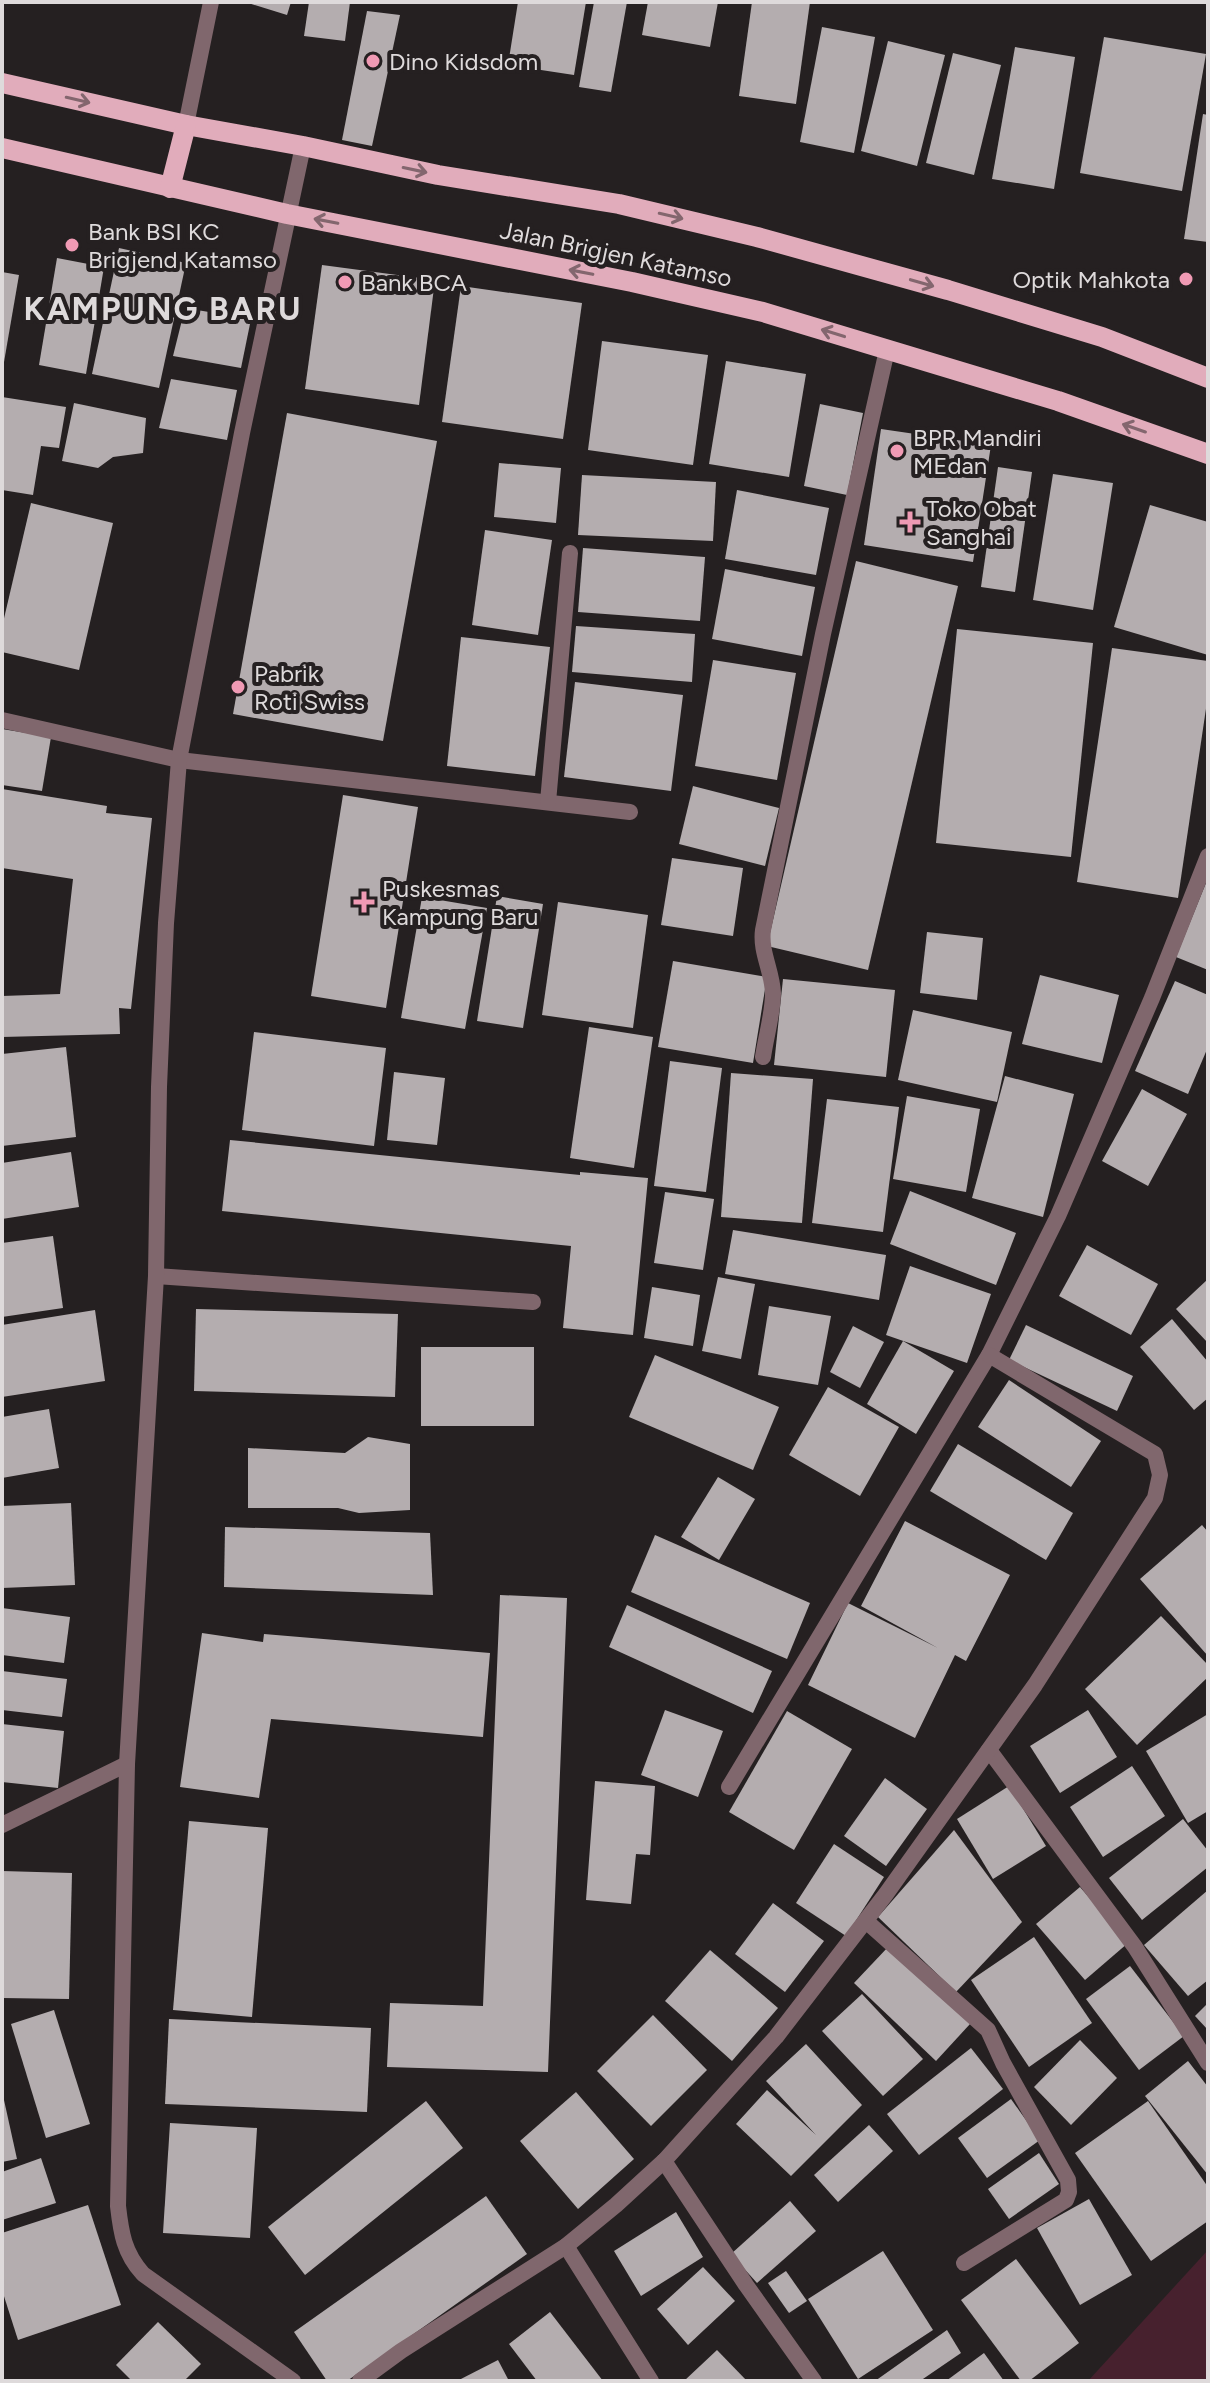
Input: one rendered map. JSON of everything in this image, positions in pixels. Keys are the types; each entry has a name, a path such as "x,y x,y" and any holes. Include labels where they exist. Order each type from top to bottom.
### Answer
{"main road":[{"name":"Jalan Brigjen Katamso","path":"2,83 186,125 438,175 619,204 757,237 1088,332 1208,378"},
{"path":"170,188 186,125"},
{"name":"Jalan Brigjen Katamso","path":"2,148 287,214 632,282 749,309 1058,401 1208,454"}],"street":[{"path":"186,125 211,2"},
{"path":"293,2381 143,2274 131,2261 123,2243 118,2206 127,1764 156,1276 166,923 179,760 303,146"},
{"path":"763,1057 773,993 767,957 761,946 763,930 823,634 887,350"},
{"path":"548,802 570,553"},
{"path":"2,720 179,760 630,812"},
{"path":"729,1787 989,1355 1058,1216 1152,998 1208,856"},
{"path":"156,1276 533,1302"},
{"path":"360,2381 401,2351 566,2246 664,2161 776,2037 866,1921 1035,1685 1155,1498 1160,1475 1155,1454 989,1355"},
{"path":"989,1750 1135,1947 1208,2063"},
{"path":"2,1825 127,1764"},
{"path":"866,1921 988,2030 1068,2180 1066,2200 964,2263"},
{"path":"664,2161 814,2381"},
{"path":"566,2246 651,2381"}],"shaded area":[{"path":"1208,2250 1208,2381 1088,2381"}],"building":[{"path":"245,2 291,2 287,15"},
{"path":"309,2 350,2 345,41 304,36"},
{"path":"518,2 586,2 574,75 508,65"},
{"path":"594,2 627,2 611,92 579,87"},
{"path":"648,2 718,2 710,47 642,35"},
{"path":"752,2 810,2 796,104 739,96"},
{"name":"Dino Kidsdom","path":"367,11 400,15 372,146 342,140"},
{"path":"822,27 875,37 854,153 800,142"},
{"path":"1104,37 1206,54 1182,191 1080,173"},
{"path":"888,41 945,55 917,166 861,151"},
{"path":"1015,47 1075,57 1054,189 992,179"},
{"path":"953,53 1001,65 974,175 926,163"},
{"path":"1203,114 1208,115 1208,242 1184,239"},
{"path":"119,248 186,263 159,388 92,374"},
{"path":"57,258 104,267 86,374 39,365"},
{"path":"322,265 435,280 419,405 305,389"},
{"path":"2,272 19,275 4,362 2,362"},
{"path":"461,286 582,303 563,439 442,422"},
{"path":"185,308 251,319 241,368 173,356"},
{"path":"602,341 708,355 693,465 588,450"},
{"path":"726,361 806,374 789,477 709,464"},
{"path":"171,379 237,390 227,440 159,428"},
{"path":"2,397 66,407 59,448 41,446 33,495 2,490"},
{"path":"74,403 146,418 143,453 113,457 98,468 62,461"},
{"path":"820,404 863,413 847,495 804,486"},
{"path":"287,413 437,441 383,741 233,714"},
{"path":"881,429 991,445 973,562 864,545"},
{"path":"499,463 561,468 556,523 494,517"},
{"path":"998,467 1032,472 1015,592 981,587"},
{"path":"1053,474 1113,483 1093,610 1033,600"},
{"path":"582,475 716,482 713,541 578,535"},
{"path":"737,490 829,508 816,575 725,559"},
{"path":"31,503 113,523 79,670 2,652 2,627"},
{"path":"1150,505 1208,522 1208,655 1114,627"},
{"path":"485,530 552,540 538,635 472,625"},
{"path":"583,548 705,557 700,621 578,612"},
{"path":"856,561 958,586 868,970 767,946"},
{"path":"725,569 815,587 802,656 712,639"},
{"path":"576,626 695,634 692,682 572,672"},
{"path":"957,629 1093,643 1071,857 936,843"},
{"path":"461,637 550,647 535,776 447,766"},
{"path":"1112,648 1208,661 1208,695 1178,898 1077,882"},
{"path":"713,660 796,673 777,780 695,766"},
{"path":"575,682 683,695 671,791 564,777"},
{"path":"2,729 51,737 42,791 2,785"},
{"path":"693,786 779,808 765,866 679,844"},
{"path":"2,789 107,806 106,813 152,818 131,1009 119,1008 120,1034 2,1037 2,996 60,994 73,879 2,868"},
{"name":"Puskesmas Kampung Baru","path":"343,795 418,807 386,1008 311,996"},
{"path":"672,858 743,868 733,936 661,925"},
{"path":"1208,878 1208,970 1176,957"},
{"path":"497,896 543,904 523,1028 477,1021"},
{"path":"422,897 487,908 465,1029 401,1018"},
{"path":"558,902 648,915 633,1028 542,1015"},
{"path":"927,932 983,938 977,1000 920,993"},
{"path":"673,961 767,977 753,1063 658,1047"},
{"path":"1040,975 1119,995 1102,1063 1022,1044"},
{"path":"783,979 895,990 886,1077 774,1065"},
{"path":"1175,981 1208,995 1208,1047 1188,1094 1135,1071"},
{"path":"913,1010 1012,1032 997,1102 898,1080"},
{"path":"589,1027 653,1037 634,1168 570,1158"},
{"path":"254,1032 386,1048 374,1146 242,1130"},
{"path":"66,1047 76,1137 2,1146 2,1054"},
{"path":"670,1061 722,1068 706,1192 654,1186"},
{"path":"394,1072 445,1078 437,1145 387,1140"},
{"path":"731,1073 813,1079 802,1223 721,1217"},
{"path":"1005,1076 1074,1094 1043,1217 972,1198"},
{"path":"1142,1089 1187,1114 1148,1186 1102,1161"},
{"path":"907,1096 980,1109 966,1192 893,1179"},
{"path":"827,1099 899,1107 883,1232 812,1223"},
{"path":"230,1140 580,1175 580,1172 648,1178 633,1335 563,1328 571,1246 222,1211"},
{"path":"71,1152 79,1207 2,1219 2,1163"},
{"path":"910,1191 1016,1233 996,1285 890,1244"},
{"path":"665,1192 714,1199 703,1270 654,1263"},
{"path":"733,1230 886,1255 879,1300 725,1274"},
{"path":"53,1236 63,1308 2,1317 2,1243"},
{"path":"1087,1245 1158,1284 1131,1335 1059,1296"},
{"path":"910,1266 991,1294 967,1363 886,1335"},
{"path":"718,1277 755,1284 741,1359 702,1351"},
{"path":"1208,1279 1208,1343 1176,1309"},
{"path":"652,1287 700,1295 693,1346 644,1338"},
{"path":"769,1306 831,1316 818,1385 758,1375"},
{"path":"196,1309 398,1314 395,1397 194,1391"},
{"path":"95,1310 105,1381 2,1397 2,1325"},
{"path":"1172,1319 1208,1362 1208,1398 1194,1410 1140,1347"},
{"path":"1026,1325 1133,1376 1117,1411 1009,1360"},
{"path":"853,1326 884,1342 860,1388 830,1372"},
{"path":"903,1341 954,1371 916,1434 867,1404"},
{"path":"421,1347 534,1347 534,1426 421,1426"},
{"path":"655,1355 779,1407 753,1470 629,1417"},
{"path":"1009,1380 1101,1441 1071,1487 978,1427"},
{"path":"828,1387 899,1427 860,1496 789,1455"},
{"path":"49,1409 59,1468 2,1478 2,1417"},
{"path":"368,1437 410,1444 410,1510 359,1513 338,1508 248,1508 248,1448 345,1453"},
{"path":"958,1444 1073,1513 1046,1560 930,1491"},
{"path":"718,1477 755,1499 719,1560 681,1537"},
{"path":"71,1503 75,1585 2,1588 2,1506"},
{"path":"905,1521 1010,1575 966,1661 955,1655 915,1738 808,1685 848,1603 938,1648 861,1606"},
{"path":"1202,1525 1208,1532 1208,1656 1140,1579"},
{"path":"225,1527 430,1533 433,1595 224,1587"},
{"path":"655,1535 810,1603 787,1659 631,1592"},
{"path":"500,1595 567,1598 548,2072 387,2067 390,2003 483,2006"},
{"path":"627,1605 772,1671 753,1713 609,1647"},
{"path":"2,1608 70,1617 64,1663 2,1655"},
{"path":"1161,1616 1208,1665 1208,1677 1137,1745 1085,1689"},
{"path":"202,1633 263,1642 264,1634 490,1653 483,1737 271,1719 259,1798 180,1787"},
{"path":"2,1671 67,1679 62,1717 2,1710"},
{"path":"665,1710 723,1731 698,1797 641,1775"},
{"path":"1088,1710 1117,1757 1060,1793 1030,1746"},
{"path":"787,1711 852,1749 794,1850 729,1812"},
{"path":"1208,1714 1208,1811 1188,1823 1146,1751"},
{"path":"2,1724 64,1731 58,1788 2,1782"},
{"path":"1132,1766 1165,1816 1103,1857 1070,1807"},
{"path":"885,1778 927,1809 886,1866 844,1836"},
{"path":"595,1781 655,1786 650,1855 636,1854 631,1904 586,1900"},
{"path":"1009,1786 1046,1846 993,1879 957,1819"},
{"path":"1183,1819 1208,1851 1208,1867 1142,1920 1109,1878"},
{"path":"189,1821 268,1828 252,2017 173,2010"},
{"path":"954,1830 1022,1922 956,1992 878,1917"},
{"path":"834,1844 884,1877 846,1936 796,1903"},
{"path":"2,1871 72,1873 69,1999 2,1998"},
{"path":"1080,1887 1128,1943 1085,1980 1036,1924"},
{"path":"1208,1890 1208,1980 1188,1996 1144,1945"},
{"path":"773,1903 824,1941 785,1992 735,1954"},
{"path":"1034,1937 1092,2023 1029,2067 971,1980"},
{"path":"889,1946 970,2024 936,2061 854,1983"},
{"path":"710,1950 778,2008 732,2061 665,2001"},
{"path":"1130,1966 1184,2036 1139,2070 1086,1999"},
{"path":"862,1994 923,2059 883,2096 822,2031"},
{"path":"1208,2003 1208,2030 1195,2016"},
{"path":"54,2010 90,2124 46,2138 11,2024"},
{"path":"653,2015 707,2070 651,2126 597,2071"},
{"path":"169,2019 371,2028 367,2112 165,2104"},
{"path":"1080,2040 1117,2078 1071,2125 1034,2087"},
{"path":"806,2044 862,2105 791,2176 736,2124 767,2090 816,2135 766,2081"},
{"path":"971,2048 1003,2089 919,2155 887,2114"},
{"path":"1188,2061 1208,2087 1208,2175 1145,2096"},
{"path":"2,2091 17,2159 2,2162"},
{"path":"576,2092 634,2159 578,2209 520,2141"},
{"path":"1011,2099 1040,2140 987,2178 958,2138"},
{"path":"426,2101 463,2148 305,2275 268,2227"},
{"path":"1148,2101 1208,2187 1208,2221 1151,2261 1075,2153"},
{"path":"170,2123 257,2128 250,2238 163,2233"},
{"path":"869,2125 893,2151 838,2202 814,2175"},
{"path":"1039,2153 1059,2184 1009,2219 988,2189"},
{"path":"41,2158 56,2203 2,2220 2,2172"},
{"path":"486,2196 527,2254 347,2381 327,2381 294,2332"},
{"path":"1089,2199 1132,2275 1080,2305 1037,2228"},
{"path":"790,2201 816,2231 757,2283 731,2254"},
{"path":"88,2205 121,2305 18,2340 2,2290 2,2233"},
{"path":"676,2212 703,2257 641,2296 614,2251"},
{"path":"883,2251 933,2330 858,2379 808,2299"},
{"path":"1016,2259 1079,2343 1029,2381 1021,2381 961,2300"},
{"path":"703,2267 735,2301 688,2345 657,2309"},
{"path":"786,2271 807,2301 789,2313 768,2283"},
{"path":"550,2312 603,2381 537,2381 509,2344"},
{"path":"158,2322 201,2364 184,2381 132,2381 116,2365"},
{"path":"947,2330 961,2353 920,2381 875,2381"},
{"path":"717,2350 747,2381 684,2381"},
{"path":"984,2353 1004,2381 946,2381"},
{"path":"498,2360 509,2381 457,2381"}],"place":[{"name":"Dino Kidsdom","path":"373,61"},
{"name":"Bank BSI KC Brigjend Katamso","path":"72,245"},
{"name":"Optik Mahkota","path":"1186,279"},
{"name":"Bank BCA","path":"345,282"},
{"name":"BPR Mandiri MEdan","path":"897,451"},
{"name":"Toko Obat Sanghai","path":"910,522"},
{"name":"Pabrik Roti Swiss","path":"238,687"},
{"name":"Puskesmas Kampung Baru","path":"364,902"}],"district":[{"name":"KAMPUNG BARU","path":"163,309"}]}
